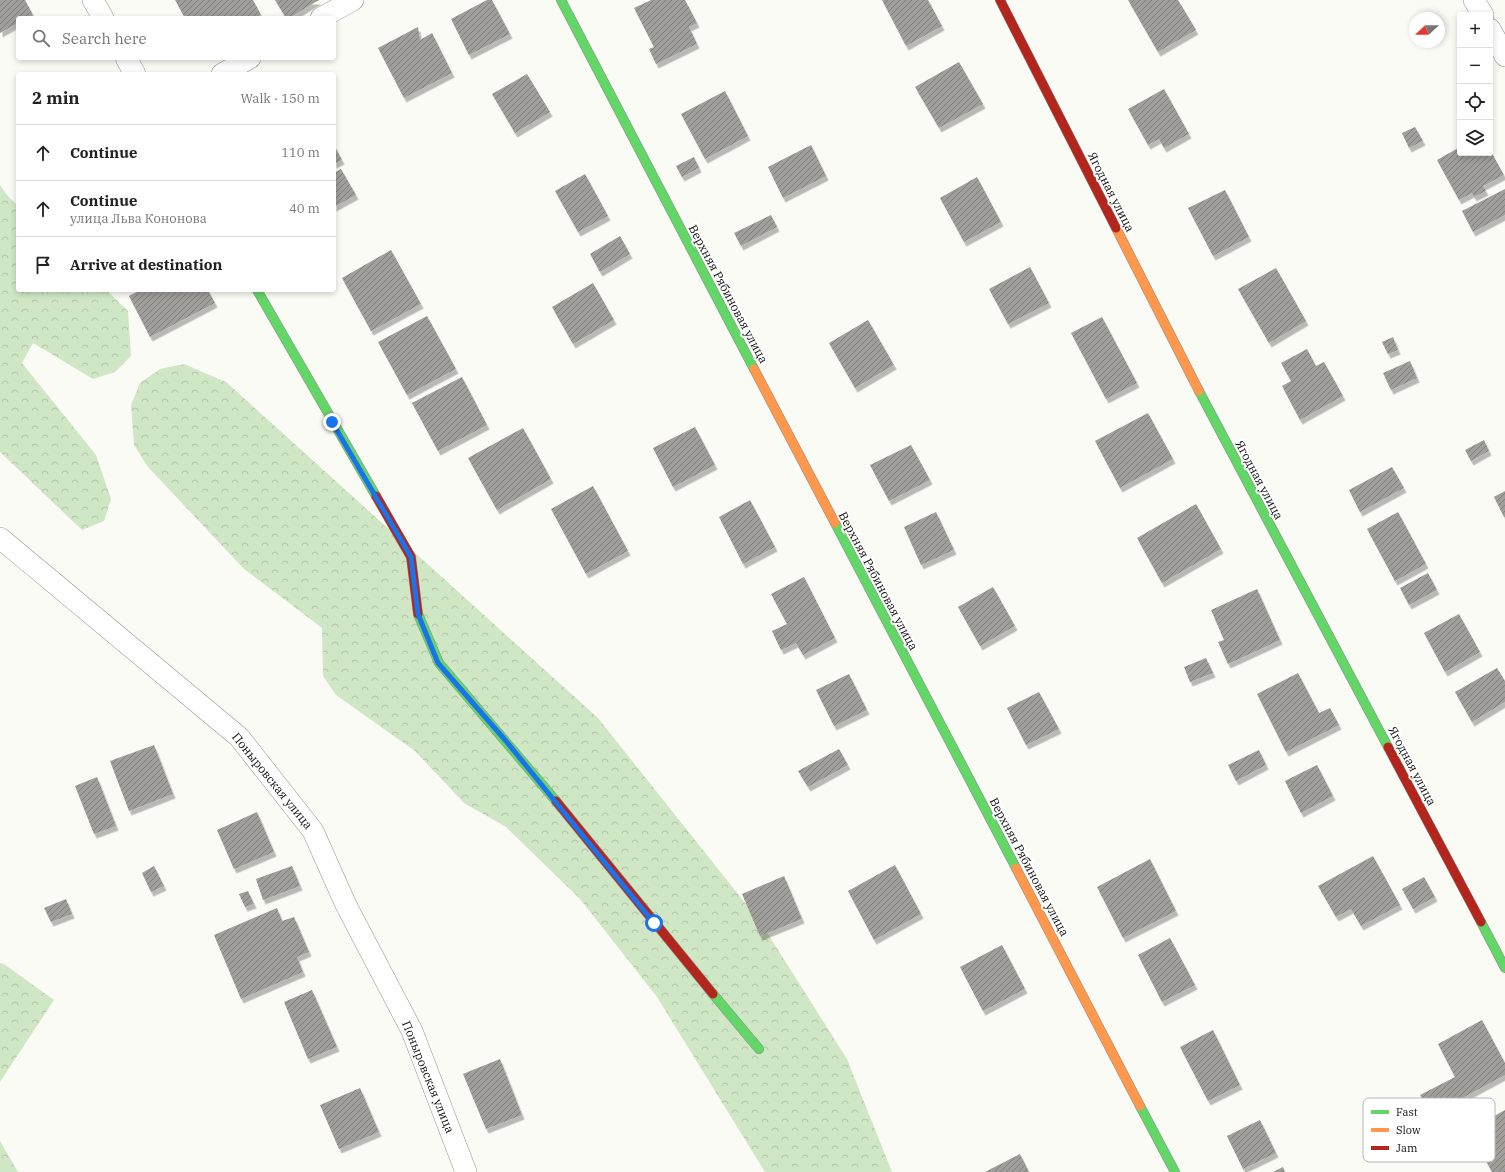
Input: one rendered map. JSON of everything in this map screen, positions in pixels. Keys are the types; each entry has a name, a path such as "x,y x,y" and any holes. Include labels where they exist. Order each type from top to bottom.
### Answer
{"street":[{"path":"93,0 102,16"},
{"path":"325,16 353,0"},
{"name":"Верхняя Рябиновая улица","path":"561,0 1175,1172"},
{"name":"Ягодная улица","path":"1000,0 1226,444 1505,968"},
{"path":"1474,0 1481,12"},
{"path":"1493,34 1505,56"},
{"path":"127,60 133,72"},
{"path":"226,72 246,60"},
{"path":"258,292 411,557 418,614 438,663 506,741 759,1049"},
{"name":"Поныровская улица","path":"0,538 239,737 313,831 346,906 412,1031 466,1172"}],"green space":[{"path":"0,185 16,204 16,292 108,292 128,311 131,356 115,372 93,379 33,343 22,363 96,455 111,499 104,521 82,530 0,452"},
{"path":"184,364 226,382 598,718 761,923 847,1059 892,1172 765,1172 657,997 580,899 506,827 464,803 415,751 336,695 323,676 322,628 244,569 148,467 134,445 131,405 140,383 160,369"},
{"path":"0,963 4,964 54,1000 0,1082"},
{"path":"0,1141 18,1172 0,1172"}],"building":[{"path":"0,0 25,0 33,15 16,16 16,24 0,33"},
{"path":"175,0 253,0 261,15 259,16 184,16"},
{"path":"275,0 319,0 292,16 285,16"},
{"path":"487,0 492,0 510,34 469,55 451,19"},
{"path":"651,0 685,0 697,23 689,27 697,44 656,64 649,49 654,47 634,8"},
{"path":"882,0 928,0 942,26 906,46"},
{"path":"1128,0 1178,0 1196,30 1158,52"},
{"path":"418,27 420,40 432,33 452,73 404,98 378,48"},
{"path":"959,62 983,104 939,128 915,87"},
{"path":"527,74 550,112 515,133 492,94"},
{"path":"1164,89 1189,134 1164,148 1159,139 1148,145 1128,109"},
{"path":"725,91 748,136 705,159 681,114"},
{"path":"1415,127 1423,141 1409,148 1402,133"},
{"path":"811,145 826,176 783,198 768,167"},
{"path":"336,149 342,160 336,163"},
{"path":"1457,149 1457,156 1493,155 1504,175 1483,186 1486,191 1474,197 1472,193 1459,200 1437,160"},
{"path":"694,157 699,168 682,177 676,166"},
{"path":"341,169 356,195 336,206 336,172"},
{"path":"585,174 608,216 578,232 555,191"},
{"path":"977,177 1001,222 964,242 940,198"},
{"path":"1505,189 1505,215 1473,232 1462,211"},
{"path":"1225,190 1249,237 1213,256 1188,208"},
{"path":"771,215 777,227 741,246 734,233"},
{"path":"620,236 630,254 600,272 590,254"},
{"path":"391,250 421,304 371,331 342,278"},
{"path":"1030,267 1049,303 1008,324 989,289"},
{"path":"1276,268 1306,321 1269,343 1238,289"},
{"path":"593,283 614,320 573,344 552,307"},
{"path":"136,292 209,292 215,303 150,337 129,296"},
{"path":"427,316 456,369 407,395 378,342"},
{"path":"1102,317 1137,383 1106,399 1071,333"},
{"path":"868,320 894,365 855,388 829,343"},
{"path":"1393,337 1398,350 1388,354 1382,342"},
{"path":"1307,349 1316,366 1324,362 1343,396 1300,420 1282,386 1291,381 1281,363"},
{"path":"1410,361 1417,378 1391,390 1383,373"},
{"path":"462,377 487,425 438,451 412,403"},
{"path":"1148,413 1173,459 1120,488 1095,441"},
{"path":"695,427 715,465 673,487 653,448"},
{"path":"523,428 551,479 497,510 468,458"},
{"path":"1484,440 1489,451 1471,461 1465,450"},
{"path":"911,445 930,480 889,501 870,465"},
{"path":"1392,467 1404,488 1360,512 1349,490"},
{"path":"593,486 628,551 586,574 551,509"},
{"path":"1505,491 1505,517 1504,517 1494,497"},
{"path":"750,500 775,547 743,564 719,517"},
{"path":"1196,504 1221,549 1162,583 1137,538"},
{"path":"936,512 954,550 921,565 904,527"},
{"path":"1398,512 1426,564 1395,581 1367,529"},
{"path":"1428,573 1437,590 1409,605 1400,588"},
{"path":"804,577 835,638 803,655 796,643 781,650 772,631 787,624 771,594"},
{"path":"993,587 1015,626 980,646 958,607"},
{"path":"1257,589 1280,640 1228,664 1218,642 1224,640 1211,610"},
{"path":"1459,614 1480,652 1445,672 1424,633"},
{"path":"1206,658 1213,673 1190,682 1184,667"},
{"path":"1497,668 1505,681 1505,702 1472,722 1455,692"},
{"path":"1298,673 1319,713 1330,708 1339,725 1286,752 1257,694"},
{"path":"849,674 867,710 834,726 816,690"},
{"path":"1039,692 1059,729 1026,745 1007,708"},
{"path":"154,745 173,794 129,811 110,761"},
{"path":"839,749 848,765 808,787 798,771"},
{"path":"1259,750 1266,765 1236,781 1228,765"},
{"path":"1317,765 1333,796 1301,813 1285,781"},
{"path":"97,777 116,826 94,834 75,786"},
{"path":"257,812 274,852 234,869 217,830"},
{"path":"1373,856 1400,905 1361,926 1351,909 1336,917 1318,886"},
{"path":"1150,859 1176,911 1123,938 1097,887"},
{"path":"895,865 921,914 874,940 848,891"},
{"path":"154,866 164,886 151,892 142,873"},
{"path":"292,866 300,886 263,900 256,879"},
{"path":"784,876 802,919 760,936 742,894"},
{"path":"1424,877 1435,897 1413,909 1402,889"},
{"path":"248,891 254,904 245,907 239,894"},
{"path":"66,899 72,914 51,922 44,908"},
{"path":"277,908 282,921 294,917 309,952 297,957 303,972 241,999 214,935"},
{"path":"1170,938 1195,985 1162,1002 1138,955"},
{"path":"1002,945 1025,989 983,1011 960,967"},
{"path":"312,990 337,1047 308,1059 284,1002"},
{"path":"1482,1020 1505,1063 1505,1075 1462,1098 1422,1098 1420,1095 1455,1077 1438,1044"},
{"path":"1213,1030 1240,1085 1208,1101 1180,1047"},
{"path":"500,1059 522,1115 486,1129 463,1074"},
{"path":"360,1088 379,1132 339,1149 320,1105"},
{"path":"1505,1110 1505,1172 1492,1172 1487,1162 1495,1162 1495,1116"},
{"path":"1260,1120 1276,1153 1243,1169 1227,1136"},
{"path":"1020,1154 1029,1172 985,1172"},
{"path":"1283,1167 1285,1172 1273,1172"}],"traffic: fast":[{"path":"561,0 754,369"},
{"path":"258,292 376,496"},
{"path":"1199,391 1388,747"},
{"path":"835,523 1016,868"},
{"path":"418,614 439,663 556,801"},
{"path":"1481,922 1505,968"},
{"path":"713,994 759,1049"},
{"path":"1140,1106 1175,1172"}],"traffic: slow":[{"path":"1116,228 1199,391"},
{"path":"754,369 835,523"},
{"path":"1016,868 1140,1106"}],"traffic: jam":[{"path":"1000,0 1116,228"},
{"path":"376,496 411,557 418,614"},
{"path":"1388,747 1481,922"},
{"path":"556,801 713,994"}],"route":[{"path":"332,422 411,557 418,614 438,663 506,741 654,923"}]}
